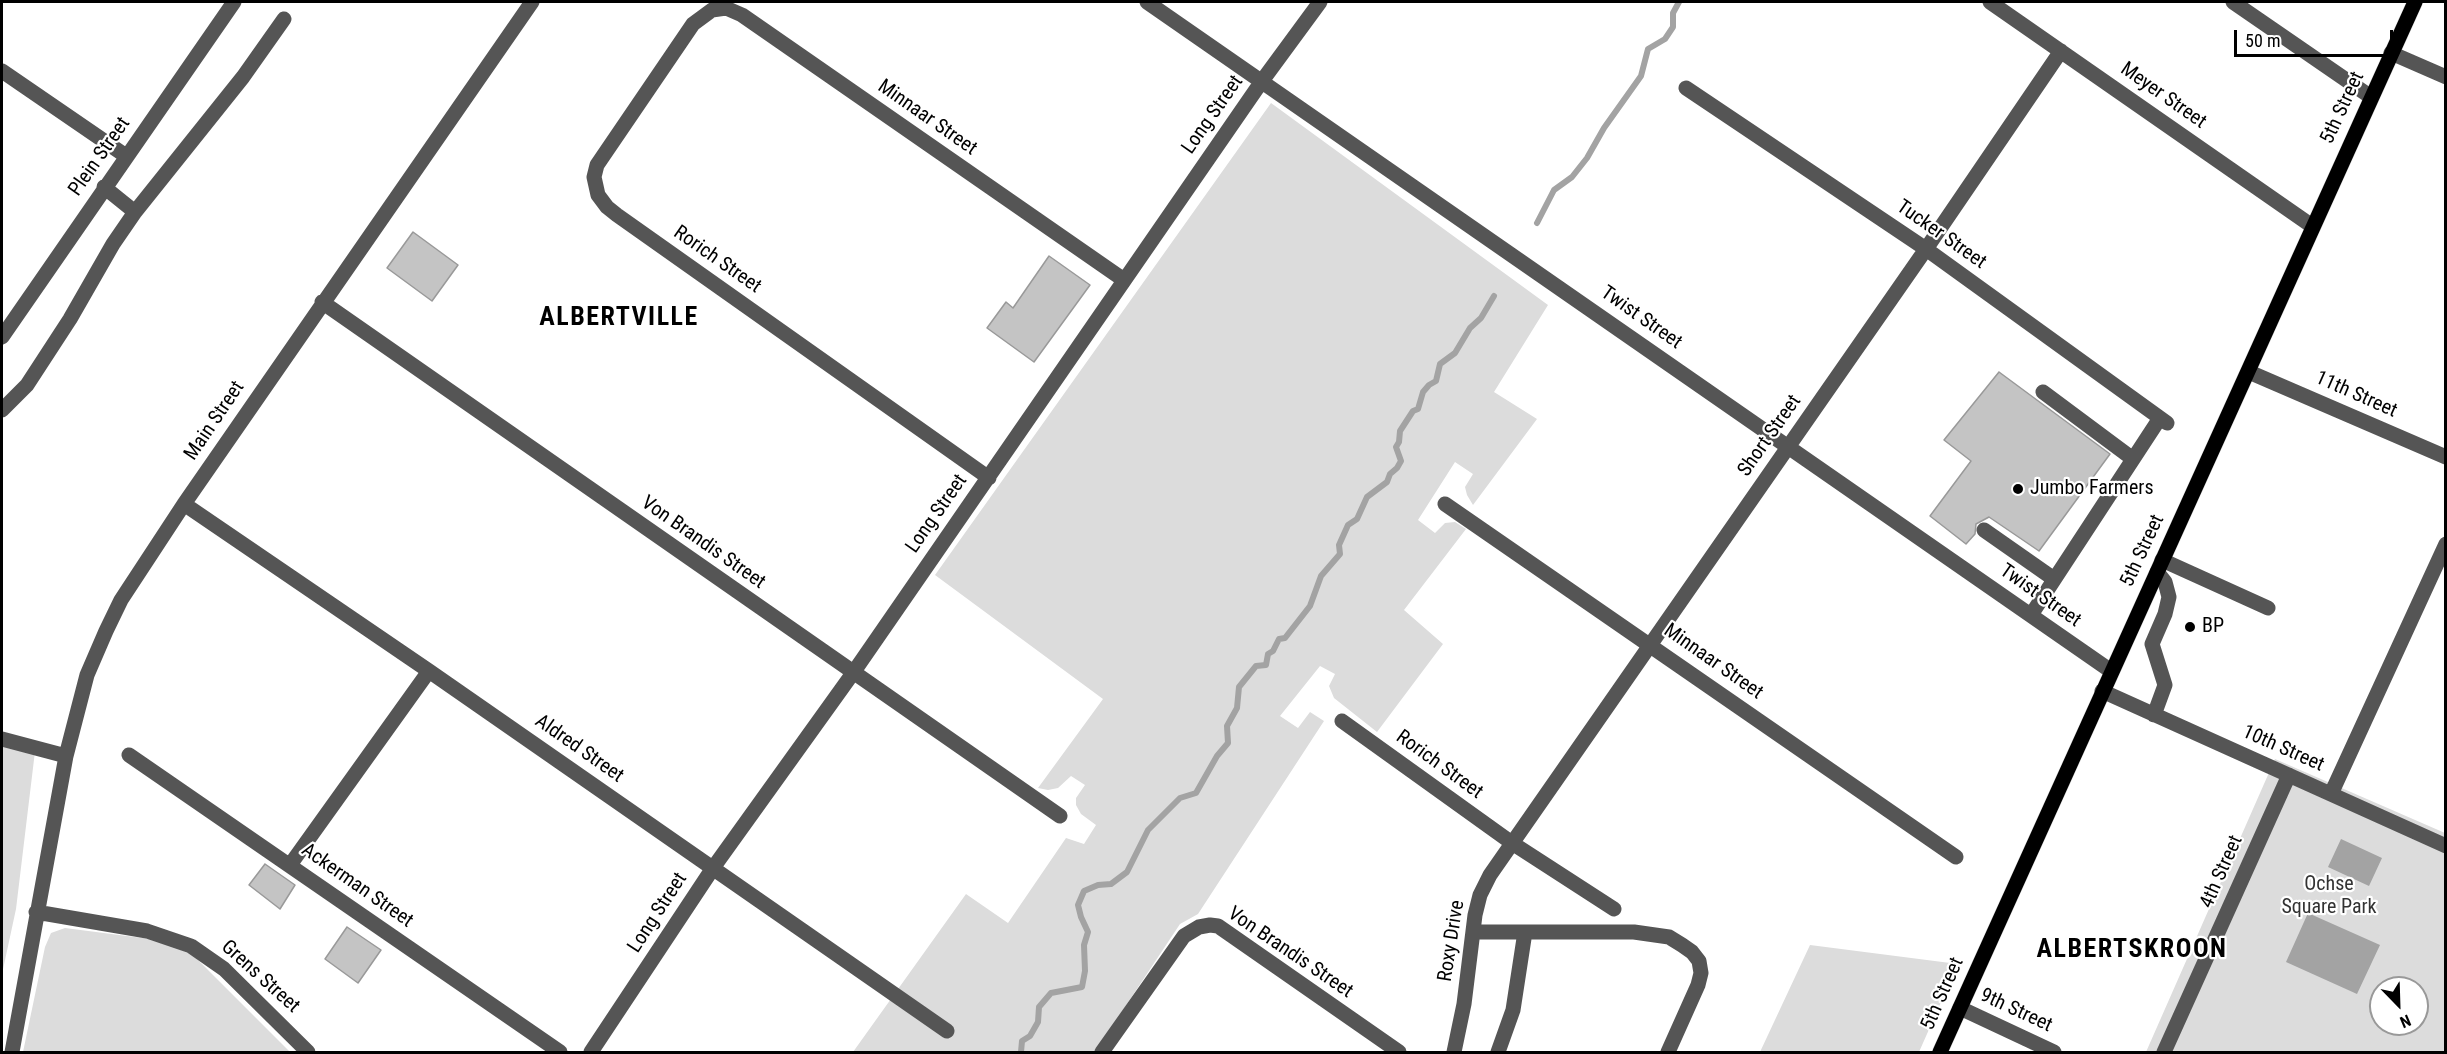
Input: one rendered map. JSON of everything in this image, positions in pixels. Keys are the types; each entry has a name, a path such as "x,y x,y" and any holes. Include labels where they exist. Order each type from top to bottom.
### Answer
{"main road":[{"name":"5th Street","path":"1940,1053 2415,2"}],"street":[{"name":"Plein Street","path":"2,337 234,2"},
{"name":"Main Street","path":"12,1053 66,756 87,675 121,600 322,302 532,2"},
{"name":"Twist Street","path":"1147,2 2111,671"},
{"name":"Long Street","path":"591,1053 713,868 989,478 1262,81 1320,2"},
{"name":"Meyer Street","path":"1990,2 2312,226"},
{"path":"2234,2 2371,97"},
{"name":"Minnaar Street","path":"702,16 712,10 726,8 742,15 1125,280"},
{"name":"Rorich Street","path":"702,16 693,24 597,165 594,177 598,195 617,215 989,478"},
{"path":"2,410 33,375 135,212 243,77 284,19"},
{"name":"Short Street","path":"1512,843 1926,249 2061,51"},
{"path":"2391,52 2445,77"},
{"path":"2,70 126,156"},
{"name":"Tucker Street","path":"1686,88 1926,249 2164,420 2133,459"},
{"path":"104,187 135,212"},
{"name":"Von Brandis Street","path":"322,302 1060,816"},
{"name":"11th Street","path":"2249,372 2445,457"},
{"path":"2031,615 2133,459 2043,392"},
{"name":"Aldred Street","path":"184,504 429,671 947,1031"},
{"name":"Minnaar Street","path":"1445,504 1652,644 1956,857"},
{"path":"1984,530 2054,579"},
{"path":"2331,794 2445,544"},
{"path":"2160,566 2268,608"},
{"path":"2154,715 2164,685 2152,644 2165,614 2169,597 2160,566"},
{"path":"290,865 429,671"},
{"name":"10th Street","path":"2102,691 2445,846"},
{"name":"Rorich Street","path":"1342,721 1512,843 1614,909"},
{"path":"2,739 66,756"},
{"name":"Ackerman Street","path":"129,755 560,1053"},
{"name":"4th Street","path":"2164,1053 2289,775"},
{"name":"Roxy Drive","path":"1454,1053 1464,1004 1480,895 1512,843"},
{"name":"Grens Street","path":"36,912 147,932 191,946 224,969 309,1053"},
{"name":"Von Brandis Street","path":"1102,1053 1184,936 1199,927 1210,925 1218,927 1399,1053"},
{"path":"1474,932 1653,934 1669,937 1692,952 1699,961 1701,973 1698,985 1668,1053"},
{"path":"1498,1053 1513,1010 1525,932"},
{"name":"9th Street","path":"1960,1008 2054,1053"}],"green space":[{"path":"1271,103 1548,305 1494,392 1537,419 1473,505 1465,487 1473,474 1455,462 1418,520 1435,533 1445,523 1455,522 1466,529 1404,610 1443,644 1377,732 1334,698 1329,686 1335,674 1320,666 1280,716 1298,728 1310,712 1324,721 1198,914 1180,924 1095,1052 853,1052 966,894 1008,923 1066,838 1084,844 1096,825 1081,814 1076,805 1076,798 1085,785 1071,776 1058,788 1048,790 1038,788 1103,699 935,575"},
{"path":"2,734 36,743 16,909 2,974"},
{"name":"Ochse Square Park","path":"2275,759 2445,833 2445,1052 2146,1052"},
{"path":"65,928 158,940 193,955 290,1052 23,1052 45,947 51,933"},
{"path":"1810,945 1958,964 1919,1052 1760,1052"}],"shaded area":[{"path":"2341,839 2382,858 2369,886 2328,867"},
{"path":"2308,913 2380,945 2357,994 2286,962"}],"building":[{"path":"413,232 458,265 432,301 387,268"},
{"path":"1049,256 1090,285 1034,362 987,328 1006,302 1013,308"},
{"name":"Jumbo Farmers","path":"1999,372 2110,454 2039,551 1989,517 1976,524 1975,534 1966,544 1930,516 1971,461 1944,440"},
{"path":"265,864 295,885 280,909 249,885"},
{"path":"347,927 381,950 358,983 325,959"}],"waterway":[{"path":"1537,223 1554,190 1572,177 1587,158 1604,128 1641,76 1648,49 1665,39 1673,27 1673,13 1679,2"},
{"path":"1021,1052 1022,1041 1030,1036 1038,1022 1039,1007 1051,993 1082,987 1085,971 1084,945 1088,932 1078,905 1084,891 1098,885 1111,884 1127,872 1148,830 1180,798 1196,793 1217,756 1228,743 1227,726 1237,708 1239,687 1256,666 1266,665 1268,654 1273,651 1279,639 1285,638 1310,606 1321,576 1340,554 1339,545 1348,525 1357,519 1367,497 1387,482 1390,474 1401,461 1396,447 1400,431 1413,411 1418,409 1423,392 1436,381 1440,364 1455,353 1494,296"}],"place":[{"name":"Jumbo Farmers","path":"2018,489"},
{"name":"BP","path":"2190,627"}],"district":[{"name":"ALBERTVILLE","path":"619,318"},
{"name":"ALBERTSKROON","path":"2132,950"}]}
